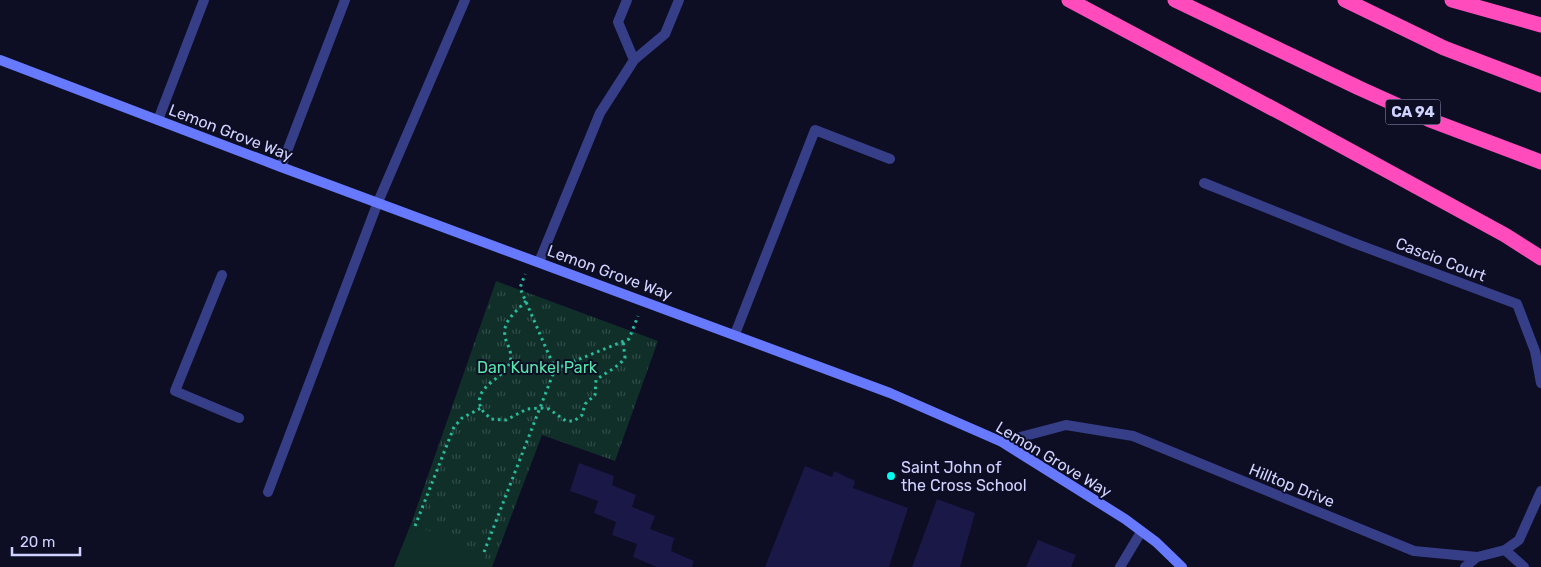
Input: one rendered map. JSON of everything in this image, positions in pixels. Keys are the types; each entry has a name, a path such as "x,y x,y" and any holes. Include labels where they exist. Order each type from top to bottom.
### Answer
{"highway":[{"path":"1069,0 1284,114 1505,235 1541,258"},
{"name":"CA 94","path":"1175,0 1430,120 1541,162"},
{"path":"1345,0 1444,48 1541,85"},
{"path":"1452,0 1541,25"}],"main road":[{"name":"Lemon Grove Way","path":"0,60 281,167 890,393 1002,442 1125,519 1156,542 1182,567"}],"street":[{"path":"158,120 204,0"},
{"path":"281,167 345,0"},
{"path":"268,492 378,202 465,0"},
{"path":"627,0 618,22 634,60"},
{"path":"535,261 600,113 634,60 665,34 679,0"},
{"path":"735,334 815,130 890,159"},
{"name":"Cascio Court","path":"1204,183 1354,243 1517,304 1535,351 1541,383"},
{"path":"222,275 175,391 239,418"},
{"name":"Hilltop Drive","path":"1002,442 1066,425 1133,436 1414,550 1477,556 1505,550"},
{"path":"1524,567 1505,550 1520,540 1541,491"},
{"path":"1120,567 1141,532"},
{"path":"1465,567 1477,556"}],"path":[{"path":"484,552 555,368 520,288 535,261"},
{"path":"526,301 507,321 504,336 510,348 510,362 499,377 484,388 480,399 481,408 491,419 506,420 526,409 540,408 549,409 566,421 574,421 582,414 585,404 595,395 596,380 618,367 625,358 623,342"},
{"path":"555,368 629,339 644,301"},
{"path":"415,526 454,427 462,418 481,408"}],"green space":[{"name":"Dan Kunkel Park","path":"496,281 658,341 615,461 542,435 492,567 394,567 411,524"},
{"path":"411,524 486,553 481,567 394,567"}],"building":[{"path":"579,463 614,476 612,485 636,495 632,507 655,516 650,529 674,538 671,551 694,561 692,567 657,567 633,557 637,544 612,535 616,522 594,513 598,501 570,491"},
{"path":"805,466 832,477 834,471 855,481 853,488 908,508 889,567 765,567"},
{"path":"937,499 975,513 960,567 912,567"},
{"path":"1038,540 1076,555 1071,567 1026,567"}],"place":[{"name":"Saint John of the Cross School","path":"891,476"}]}
